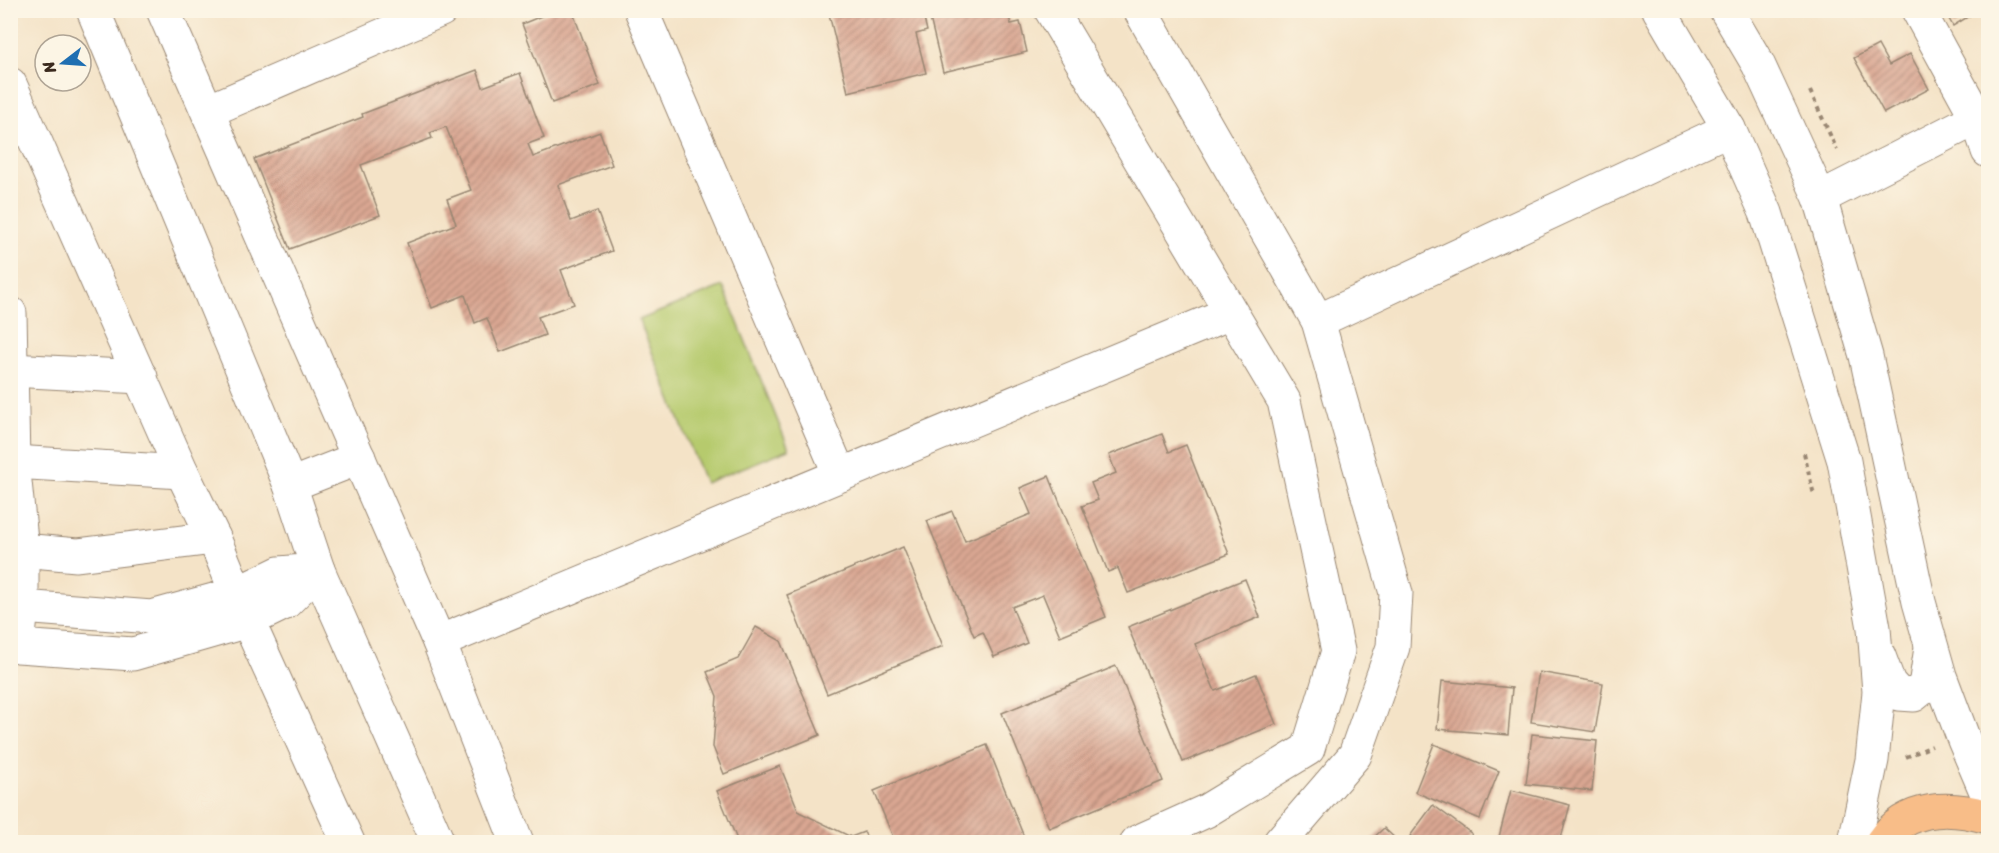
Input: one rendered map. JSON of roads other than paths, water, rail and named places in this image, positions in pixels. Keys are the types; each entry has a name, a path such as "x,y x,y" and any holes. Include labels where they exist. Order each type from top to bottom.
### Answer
{"main road":[{"path":"1882,843 1887,835 1911,817 1939,809 1969,811 1989,817"}],"street":[{"path":"93,10 290,485 318,570 438,843"},
{"path":"163,10 439,642 517,843"},
{"path":"208,111 441,10"},
{"path":"642,10 840,475"},
{"path":"1051,10 1230,314 1284,401 1338,651 1308,749 1206,811 1137,843"},
{"path":"1140,10 1318,321 1396,593 1393,647 1355,754 1280,843"},
{"path":"1659,10 1728,129 1766,213 1844,461 1874,627 1879,692 1870,770 1854,843"},
{"path":"1726,10 1758,64 1820,198 1866,356 1919,602 1940,676 1962,735 1989,796"},
{"path":"1918,10 1983,114 1989,151"},
{"path":"10,84 348,843"},
{"path":"1820,198 1983,114"},
{"path":"1318,321 1728,129"},
{"path":"10,314 13,462 22,550 22,607 152,617 242,608 279,573 318,570"},
{"path":"439,642 1230,314"},
{"path":"11,370 141,377"},
{"path":"290,485 360,458"},
{"path":"13,462 183,472"},
{"path":"22,550 77,555 214,538"},
{"path":"1876,649 1889,683 1899,694 1914,695 1925,686 1932,646"}]}
